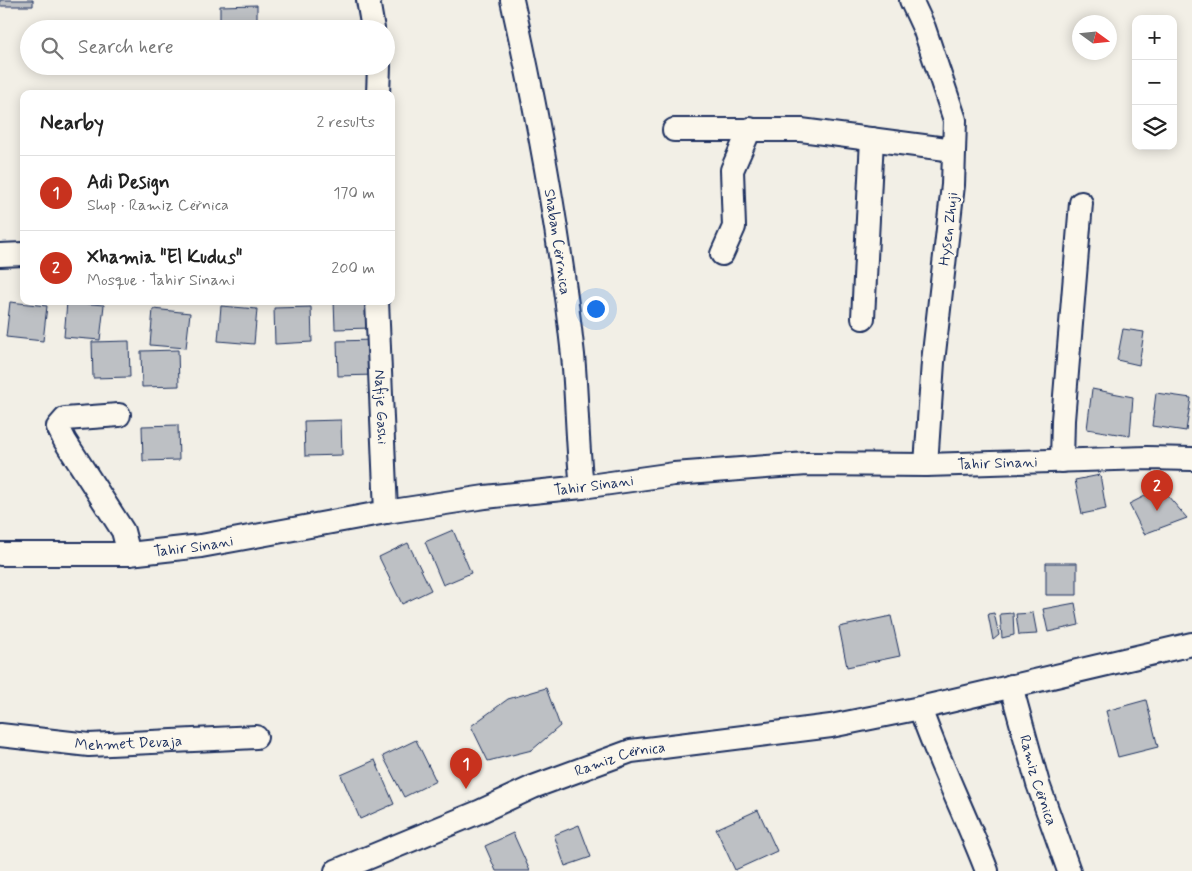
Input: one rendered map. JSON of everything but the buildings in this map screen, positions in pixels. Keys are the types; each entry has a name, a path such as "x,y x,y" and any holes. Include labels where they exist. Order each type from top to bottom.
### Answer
{"street":[{"path":"368,0 371,20"},
{"name":"Shaban Cërrnica","path":"512,0 551,200 573,355 582,487"},
{"name":"Hysen Zhuji","path":"911,0 924,28 955,120 953,185 933,362 926,465"},
{"path":"378,90 379,75"},
{"path":"722,254 734,227 732,170 750,129"},
{"path":"674,130 801,130 954,150"},
{"path":"863,318 872,139"},
{"path":"1062,461 1063,420 1081,202"},
{"path":"0,255 20,254"},
{"name":"Nafije Gashi","path":"376,305 386,512"},
{"path":"119,415 65,419 58,427 65,441 123,530 129,554"},
{"name":"Tahir Sinani","path":"0,554 129,554 201,546 386,512 485,497 582,487 674,474 807,464 926,465 1192,459"},
{"name":"Ramiz Cërnica","path":"336,871 479,812 533,786 631,751 831,726 920,708 1192,644"},
{"name":"Ramiz Cërnica","path":"1011,686 1038,784 1069,871"},
{"path":"920,708 930,737 987,871"},
{"name":"Mehmet Devaja","path":"0,735 89,745 256,737"}],"place":[{"name":"Xhamia \"El Kudus\"","path":"1157,511"},
{"name":"Adi Design","path":"466,789"}]}
